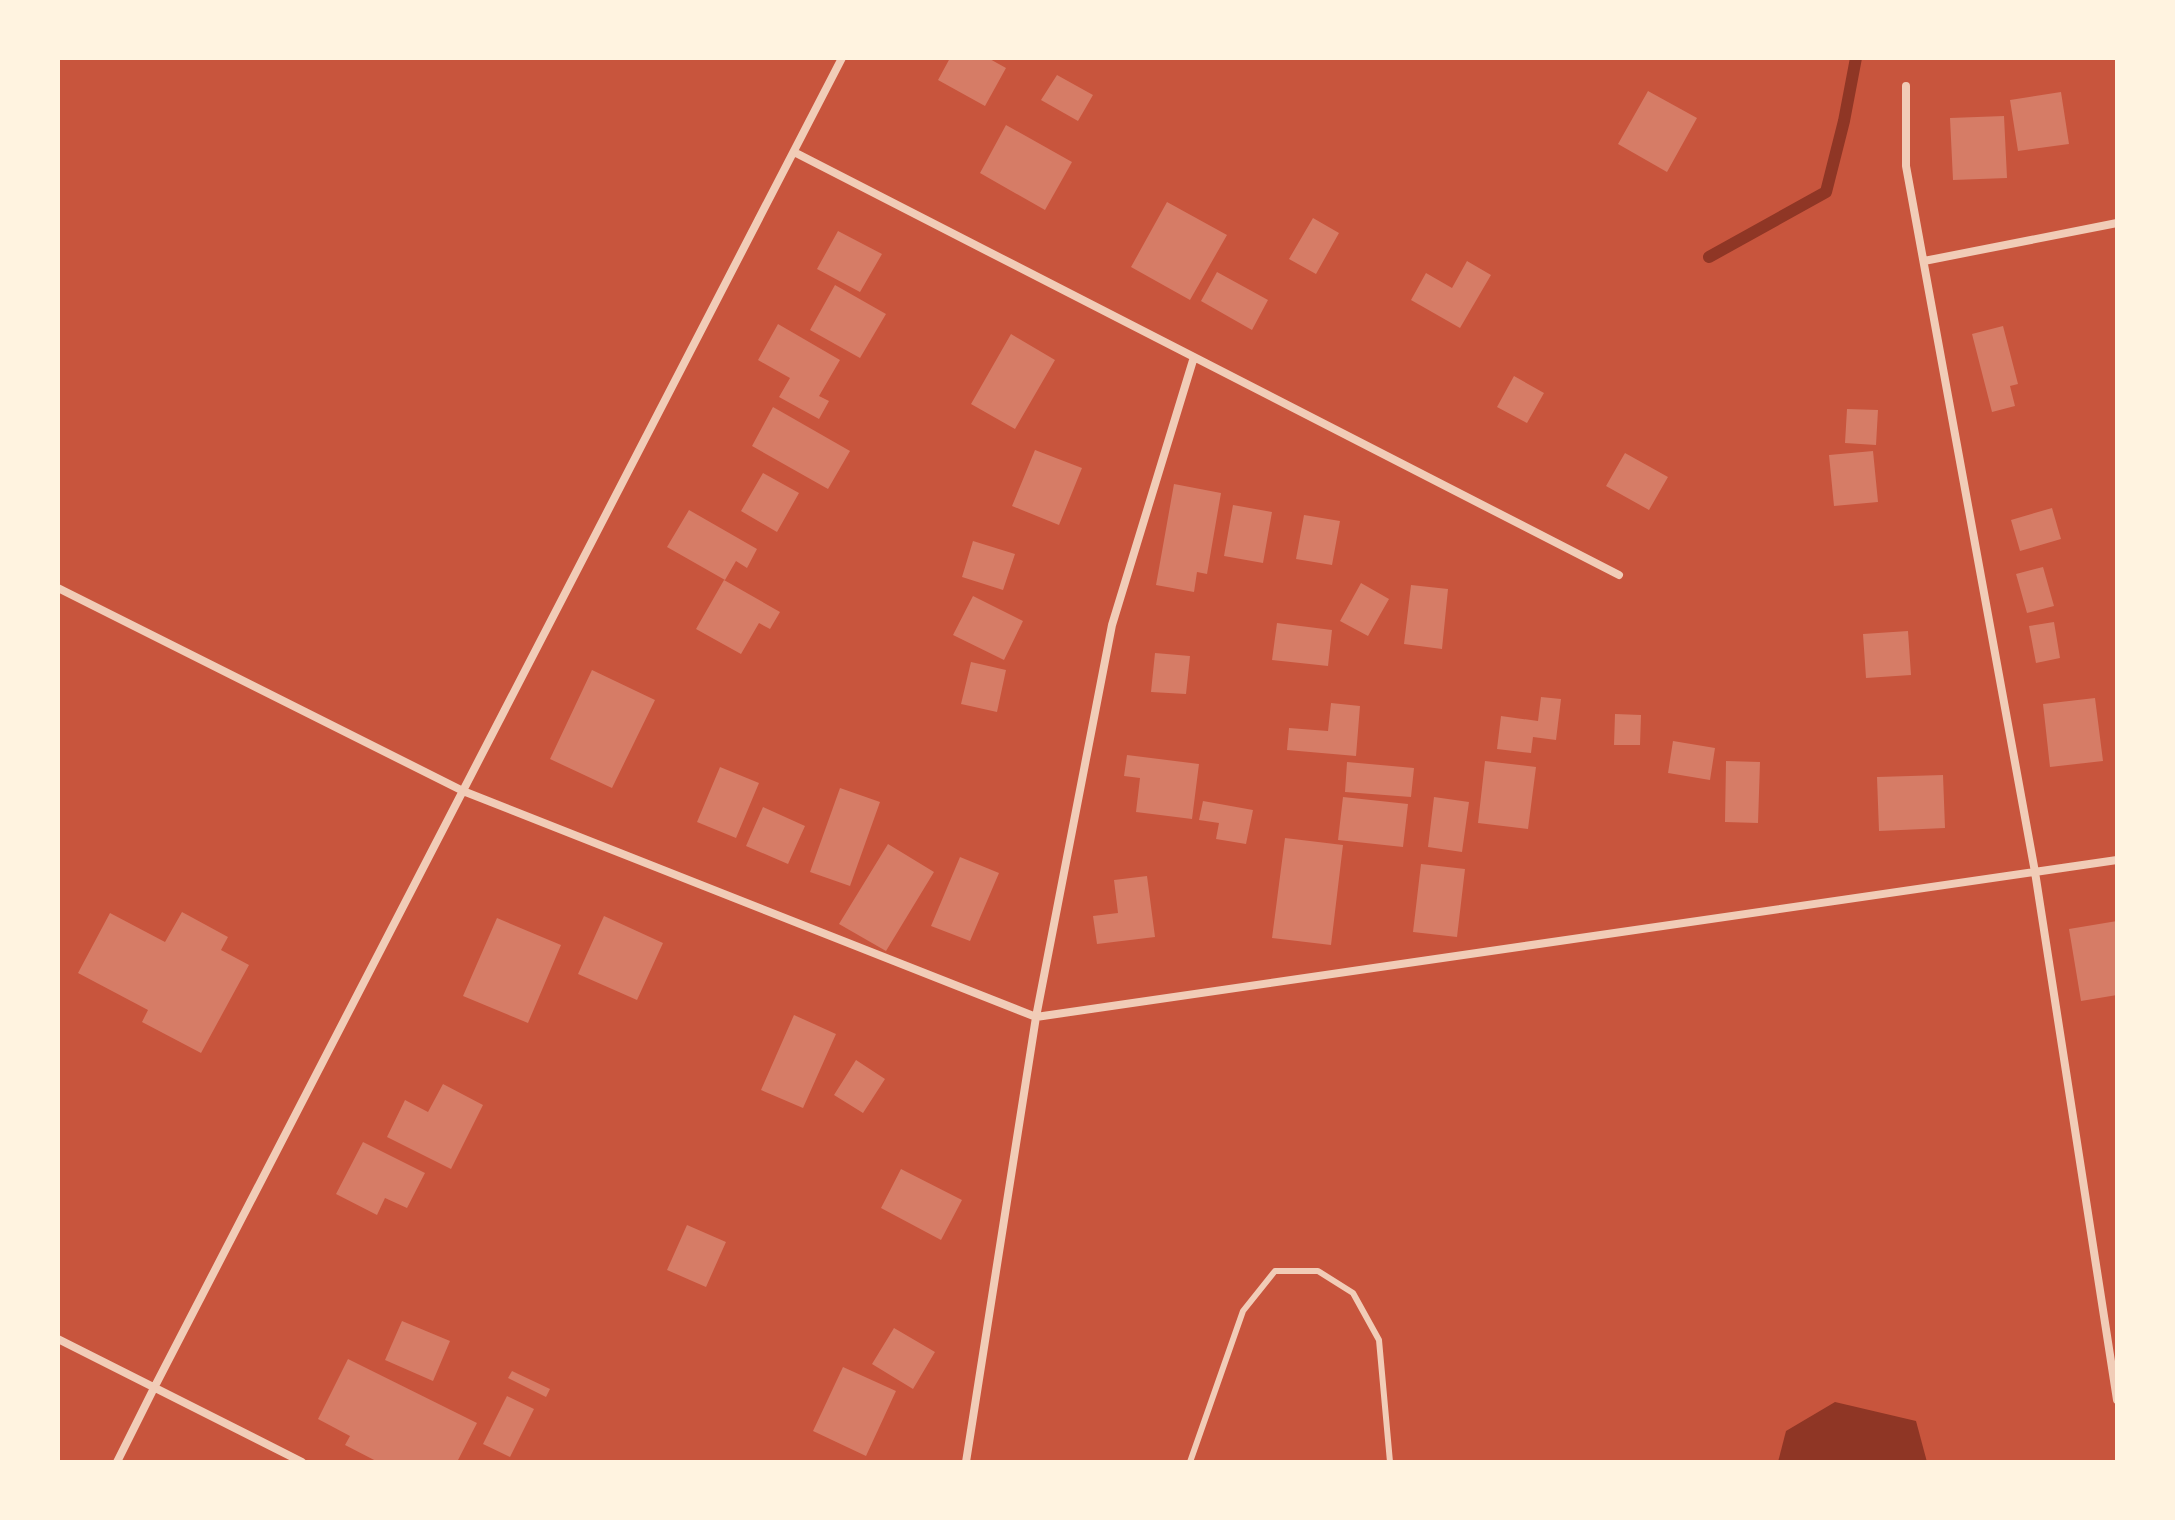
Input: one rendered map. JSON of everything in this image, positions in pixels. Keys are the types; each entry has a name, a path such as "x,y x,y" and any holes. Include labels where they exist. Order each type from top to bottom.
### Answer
{"street":[{"path":"117,1462 842,58"},
{"path":"1906,86 1906,166 2035,872 2117,1400"},
{"path":"794,152 1619,575"},
{"path":"1924,261 2117,223"},
{"path":"966,1462 1036,1017 1112,625 1194,357"},
{"path":"58,588 463,791 1036,1017 2117,860"},
{"path":"58,1339 302,1462"}],"lane":[{"path":"1190,1462 1243,1311 1275,1271 1318,1271 1353,1293 1379,1340 1390,1462"}],"shaded area":[{"path":"1835,1402 1916,1421 1927,1462 1778,1462 1786,1431"}],"building":[{"path":"950,58 988,58 1006,68 985,106 938,80"},
{"path":"1057,75 1093,95 1078,121 1041,100"},
{"path":"1648,91 1697,118 1667,172 1618,144"},
{"path":"2061,92 2069,144 2018,151 2010,100"},
{"path":"2004,116 2007,178 1953,180 1950,118"},
{"path":"1006,125 1072,162 1045,210 980,173"},
{"path":"1167,202 1227,235 1190,300 1131,267"},
{"path":"1313,218 1339,233 1316,274 1289,259"},
{"path":"838,231 882,254 860,292 817,269"},
{"path":"1467,261 1491,275 1460,328 1411,300 1426,273 1452,288"},
{"path":"1217,272 1268,300 1252,330 1201,301"},
{"path":"835,285 886,314 860,358 810,330"},
{"path":"778,324 840,360 819,396 829,401 819,419 779,397 790,378 758,360"},
{"path":"2003,326 2018,384 2010,386 2015,406 1992,412 1972,334"},
{"path":"1011,334 1055,360 1015,429 971,404"},
{"path":"1514,376 1544,393 1527,423 1497,407"},
{"path":"773,407 850,451 828,489 752,446"},
{"path":"1847,409 1878,410 1876,445 1845,443"},
{"path":"1035,450 1082,468 1059,525 1012,506"},
{"path":"1873,451 1878,502 1834,506 1829,455"},
{"path":"1625,453 1668,477 1649,510 1606,486"},
{"path":"763,473 799,493 777,532 741,511"},
{"path":"1174,484 1221,493 1207,574 1197,572 1194,592 1156,585"},
{"path":"1233,505 1272,512 1263,563 1224,556"},
{"path":"2052,508 2061,539 2020,551 2011,520"},
{"path":"689,510 757,549 747,568 736,561 725,580 667,547"},
{"path":"1304,515 1340,521 1332,565 1296,559"},
{"path":"973,541 1015,554 1003,590 962,577"},
{"path":"2043,567 2054,606 2027,613 2016,574"},
{"path":"724,580 780,612 770,629 759,623 741,654 696,629"},
{"path":"1361,583 1389,599 1368,636 1340,621"},
{"path":"1411,585 1448,589 1442,649 1404,644"},
{"path":"973,596 1023,621 1004,660 953,635"},
{"path":"2054,622 2060,658 2036,663 2029,626"},
{"path":"1277,623 1332,630 1328,666 1272,660"},
{"path":"1908,631 1911,675 1866,678 1863,634"},
{"path":"1155,653 1190,656 1186,694 1151,692"},
{"path":"971,662 1006,670 997,712 961,704"},
{"path":"592,670 655,700 612,788 550,759"},
{"path":"1541,697 1561,699 1556,740 1533,737 1531,753 1497,749 1501,716 1538,721"},
{"path":"2095,698 2103,761 2050,767 2043,704"},
{"path":"1331,703 1360,706 1356,756 1287,750 1289,728 1328,731"},
{"path":"1615,714 1641,715 1640,745 1614,745"},
{"path":"1673,741 1715,748 1710,780 1668,773"},
{"path":"1127,755 1199,764 1192,819 1136,812 1140,778 1124,776"},
{"path":"1485,761 1536,767 1528,829 1478,823"},
{"path":"1726,761 1760,762 1758,823 1725,822"},
{"path":"1347,762 1414,768 1411,797 1345,792"},
{"path":"720,767 759,783 736,838 697,822"},
{"path":"1943,775 1945,828 1879,831 1877,777"},
{"path":"840,788 880,802 850,886 810,872"},
{"path":"1343,797 1408,804 1403,847 1338,840"},
{"path":"1434,797 1469,802 1462,852 1428,847"},
{"path":"1203,801 1253,810 1246,844 1216,839 1219,823 1199,820"},
{"path":"763,807 805,826 788,864 746,846"},
{"path":"1285,838 1343,845 1331,945 1272,938"},
{"path":"888,844 934,872 886,951 839,924"},
{"path":"960,857 999,873 970,941 931,926"},
{"path":"1421,864 1465,869 1457,937 1413,932"},
{"path":"1147,876 1155,937 1097,944 1093,916 1118,913 1114,880"},
{"path":"182,912 228,937 221,950 249,965 201,1053 142,1022 148,1010 78,973 110,913 165,942"},
{"path":"604,916 663,943 637,1000 578,974"},
{"path":"497,918 561,945 528,1023 463,996"},
{"path":"2117,921 2117,995 2081,1001 2069,929"},
{"path":"794,1015 836,1034 803,1108 761,1090"},
{"path":"856,1060 885,1079 863,1113 834,1095"},
{"path":"443,1084 483,1105 451,1169 387,1137 405,1100 428,1112"},
{"path":"363,1142 425,1173 407,1208 385,1198 377,1215 336,1194"},
{"path":"901,1169 962,1200 941,1240 881,1208"},
{"path":"687,1225 726,1242 706,1287 667,1270"},
{"path":"402,1321 450,1341 433,1381 385,1360"},
{"path":"894,1328 935,1352 913,1389 872,1364"},
{"path":"348,1359 477,1423 457,1462 378,1462 345,1445 350,1436 318,1419"},
{"path":"843,1367 896,1391 866,1456 813,1431"},
{"path":"512,1371 550,1389 546,1397 508,1378"},
{"path":"507,1396 534,1409 510,1457 483,1444"}],"waterway":[{"path":"1709,257 1826,192 1856,58"}]}
